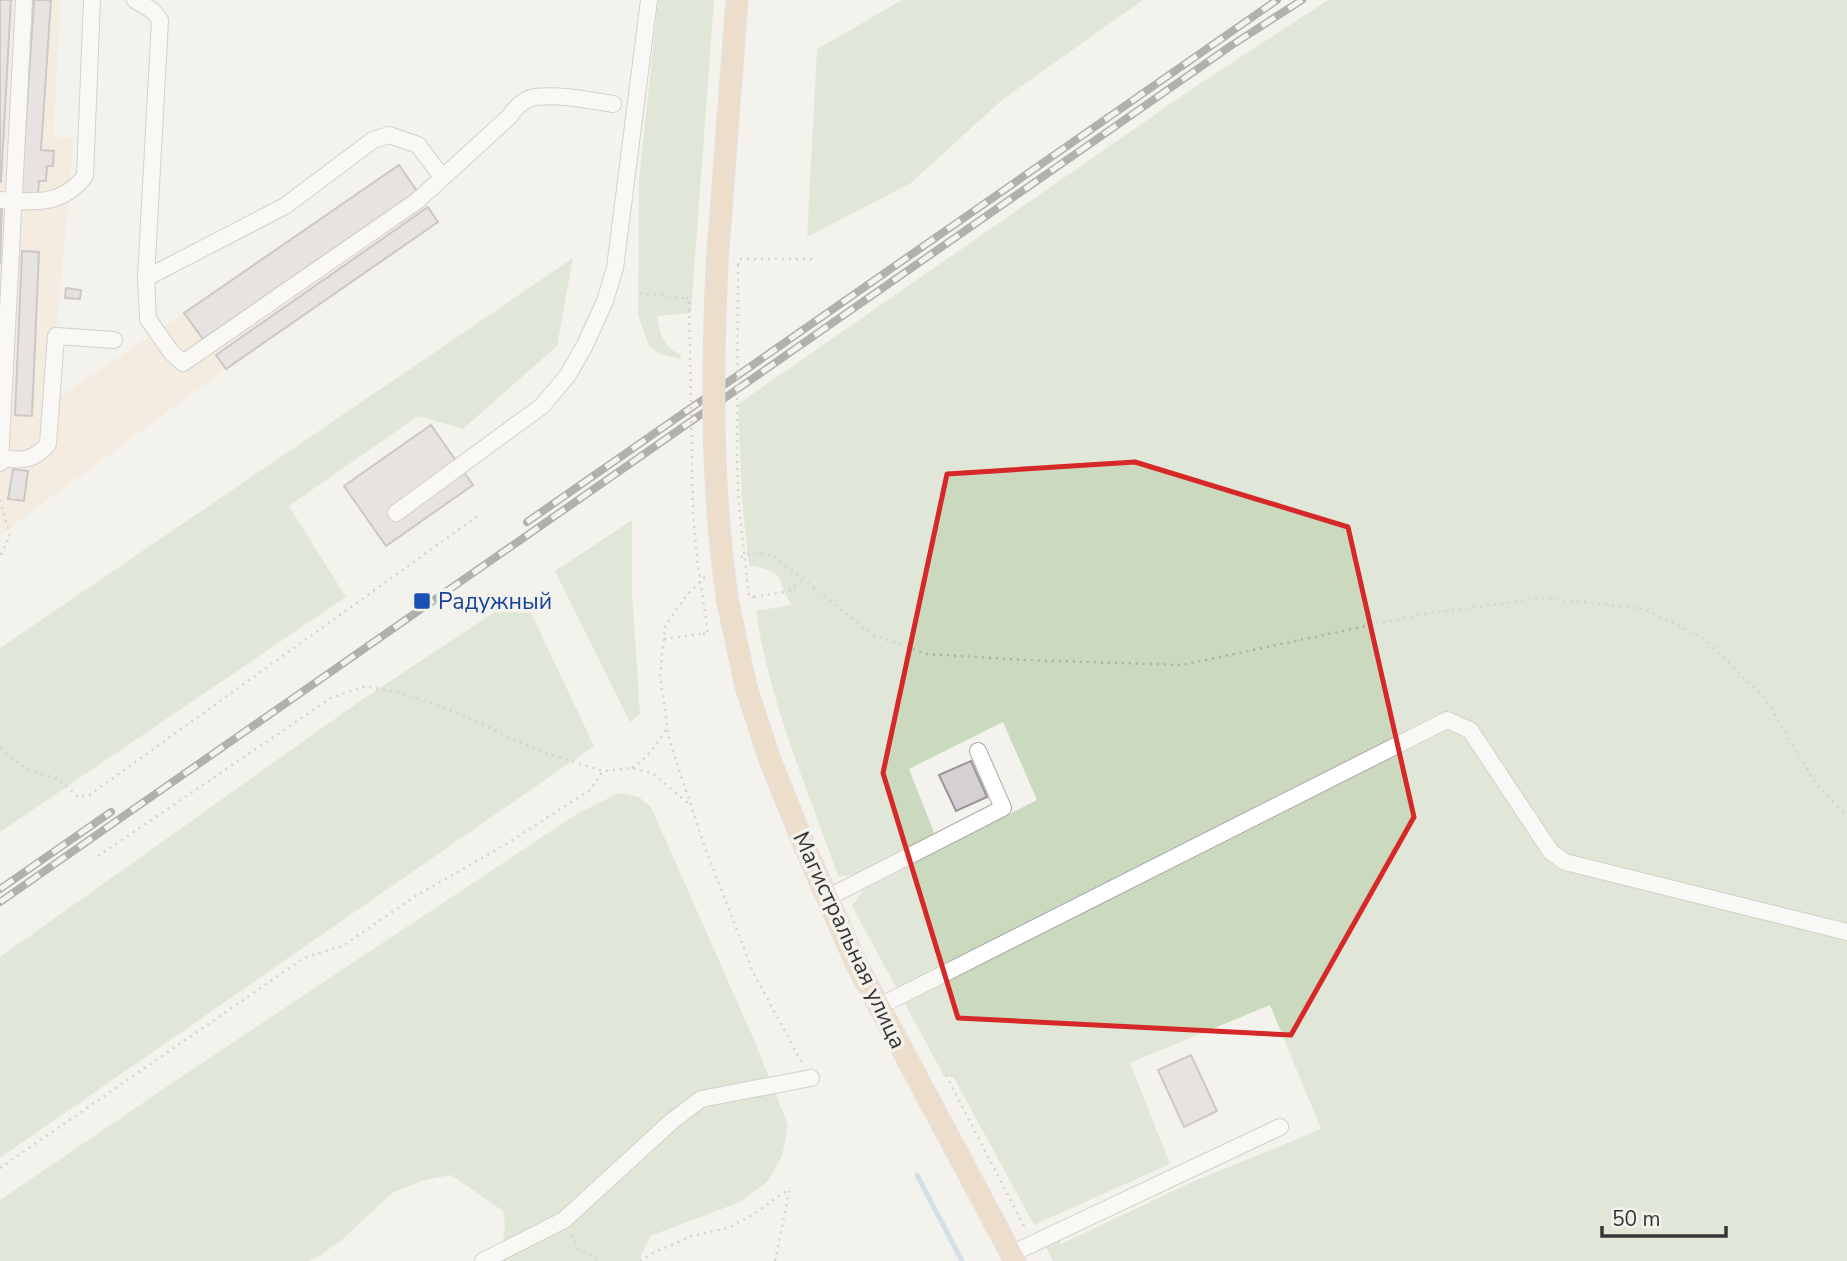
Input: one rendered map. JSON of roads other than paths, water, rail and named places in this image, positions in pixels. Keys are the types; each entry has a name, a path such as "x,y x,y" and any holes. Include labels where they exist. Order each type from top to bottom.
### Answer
{"main road":[{"name":"Магистральная улица","path":"737,0 717,264 713,404 720,540 728,603 746,687 770,760 827,898 878,1007 1013,1257"}],"lane":[{"path":"0,463 7,200 24,0"},
{"path":"7,200 42,202 57,199 76,188 85,176 92,0"},
{"path":"135,0 153,11 160,20 146,278 148,319 171,352 183,363 416,201 509,117 518,105 533,97 575,98 612,104"},
{"path":"396,513 542,406 568,374 585,345 605,301 615,268 649,0"},
{"path":"146,278 285,206 373,140 389,135 418,145 442,177"},
{"path":"0,458 22,461 34,458 48,444 56,336 114,340"},
{"path":"878,1007 1447,720 1470,730 1551,852 1565,862 1847,932"},
{"path":"827,898 1003,808 978,751"},
{"path":"483,1261 564,1220 672,1121 701,1099 811,1078"},
{"path":"1013,1257 1033,1243 1280,1127"}],"waterway":[{"path":"917,1175 962,1261"}],"railway":[{"path":"527,522 1277,0"},
{"path":"0,902 1232,45 1302,0"},
{"path":"0,889 111,812"}],"place":[{"name":"Радужный","path":"422,601"}]}
